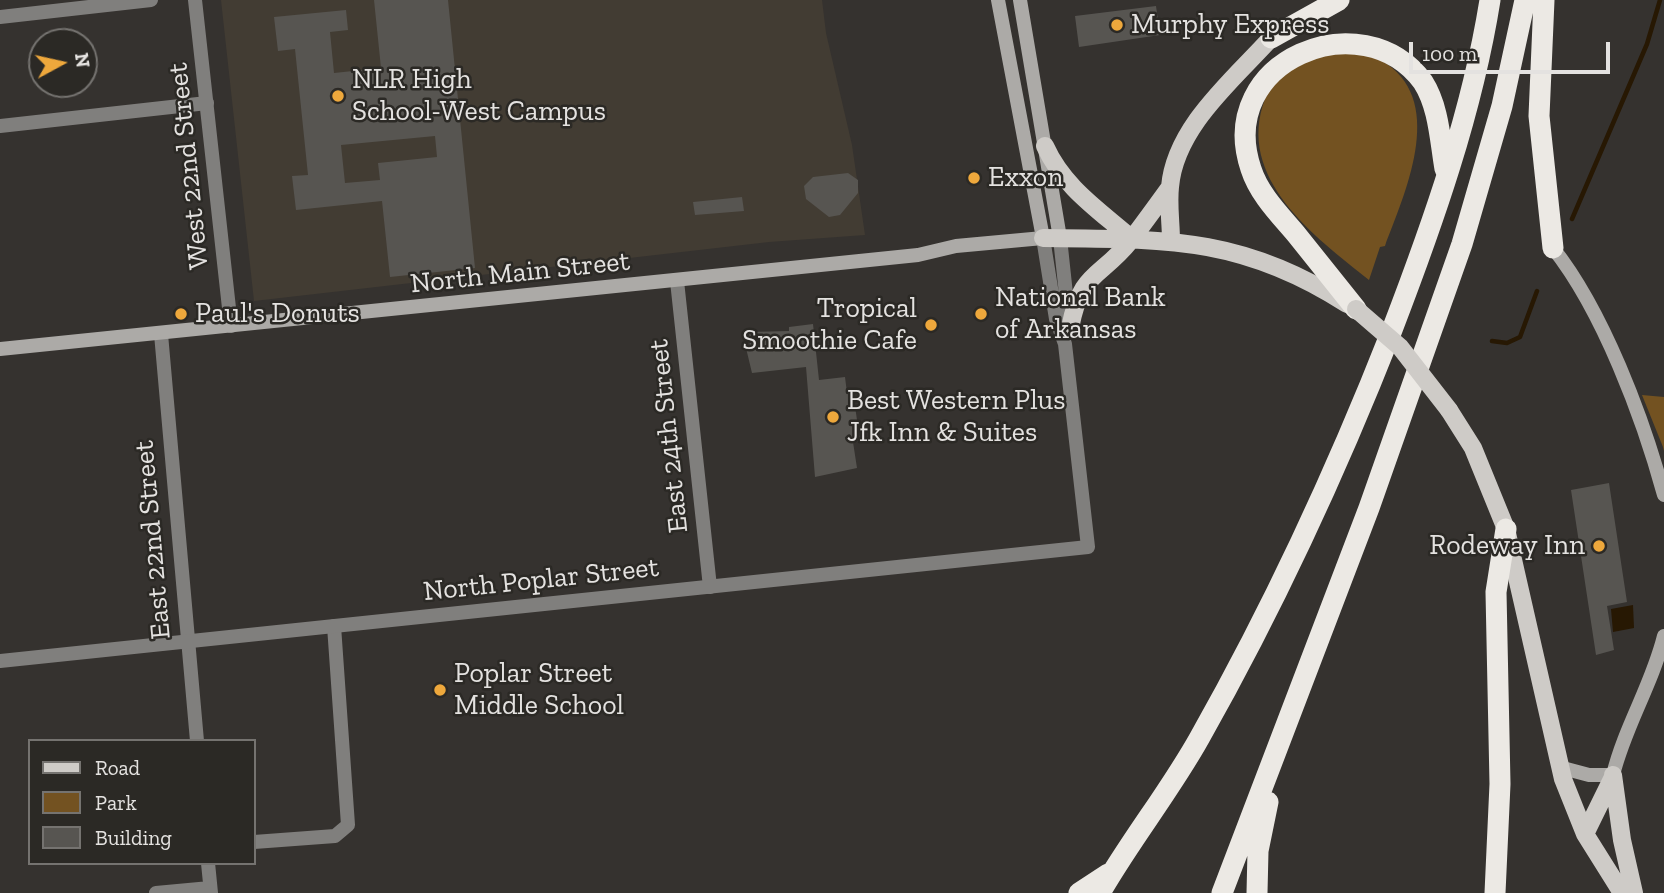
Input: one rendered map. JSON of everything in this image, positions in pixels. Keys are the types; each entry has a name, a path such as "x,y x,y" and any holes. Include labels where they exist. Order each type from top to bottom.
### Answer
{"highway":[{"path":"1271,38 1339,0"},
{"path":"1100,893 1198,740 1287,575 1371,384 1421,254 1446,177 1469,99 1490,0"},
{"path":"1222,893 1278,751 1462,244 1502,106 1525,0"},
{"path":"1544,0 1539,116 1553,248"},
{"path":"1356,309 1275,210 1252,172 1245,141 1246,121 1254,92 1264,76 1297,48 1326,39 1362,40 1391,51 1415,71 1430,94 1446,177"},
{"path":"1495,893 1500,784 1496,592 1506,528"},
{"path":"1257,893 1261,836 1278,751"},
{"path":"1079,893 1113,871"}],"main road":[{"path":"999,0 1054,235"},
{"path":"1020,0 1045,146 1054,235"},
{"path":"1171,241 1170,187 1177,159 1190,132 1271,38"},
{"path":"1045,146 1054,166 1079,197 1132,239"},
{"path":"1067,336 1075,301 1085,284 1132,239 1170,187"},
{"path":"1054,235 1171,241 1212,247 1278,265 1316,284 1356,309 1400,347 1449,410 1473,448 1506,528 1559,767 1585,834 1622,893"},
{"name":"North Main Street","path":"0,349 918,255 956,246 1054,235"},
{"path":"1553,248 1574,275 1607,339 1664,495"},
{"path":"1585,834 1613,775 1624,735 1649,683 1664,636"},
{"path":"1559,767 1589,775 1613,775"},
{"path":"1613,775 1622,840 1634,893"}],"street":[{"path":"0,18 151,0"},
{"name":"West 22nd Street","path":"195,0 231,326"},
{"path":"0,126 207,103"},
{"path":"1054,235 1067,336"},
{"name":"East 24th Street","path":"677,281 710,587"},
{"name":"East 22nd Street","path":"161,334 197,739"},
{"name":"North Poplar Street","path":"0,661 1088,547 1067,336"},
{"path":"256,842 335,836 348,825 350,818 334,626"},
{"path":"156,893 210,890 208,865"}],"shaded area":[{"path":"221,0 822,0 826,33 852,145 865,235 769,242 254,301"},
{"path":"1633,605 1634,628 1613,632 1611,609"}],"green space":[{"path":"1352,47 1387,64 1405,82 1414,103 1417,126 1410,177 1385,246 1380,247 1369,280 1325,244 1285,203 1270,179 1261,154 1259,128 1267,94 1290,65 1306,57"},
{"path":"1642,395 1664,397 1664,451 1663,447"}],"building":[{"path":"374,0 448,0 475,268 390,277 382,201 296,210 292,176 308,175 295,49 278,51 274,17 346,10 348,30 330,32 334,73 381,68","holes":["435,136 437,157 378,163 380,180 345,183 341,145"]},
{"name":"Murphy Express","path":"1156,6 1160,35 1079,47 1075,16"},
{"path":"848,173 858,180 858,193 840,215 829,217 806,199 804,186 813,177"},
{"path":"742,197 744,211 695,215 693,202"},
{"path":"813,324 819,380 845,377 847,393 853,392 860,441 853,442 857,468 815,477 806,367 752,373 746,348 750,347 749,332 789,331 789,327"},
{"name":"Rodeway Inn","path":"1609,483 1627,602 1607,606 1614,650 1596,655 1571,490"}],"waterway":[{"path":"1572,219 1647,44 1660,0"},
{"path":"1492,341 1507,343 1520,337 1537,291"}],"place":[{"name":"Murphy Express","path":"1117,25"},
{"name":"NLR High School-West Campus","path":"338,96"},
{"name":"Exxon","path":"974,178"},
{"name":"Paul's Donuts","path":"181,314"},
{"name":"National Bank of Arkansas","path":"981,314"},
{"name":"Tropical Smoothie Cafe","path":"931,325"},
{"name":"Best Western Plus Jfk Inn & Suites","path":"833,417"},
{"name":"Rodeway Inn","path":"1599,546"},
{"name":"Poplar Street Middle School","path":"440,690"}]}
